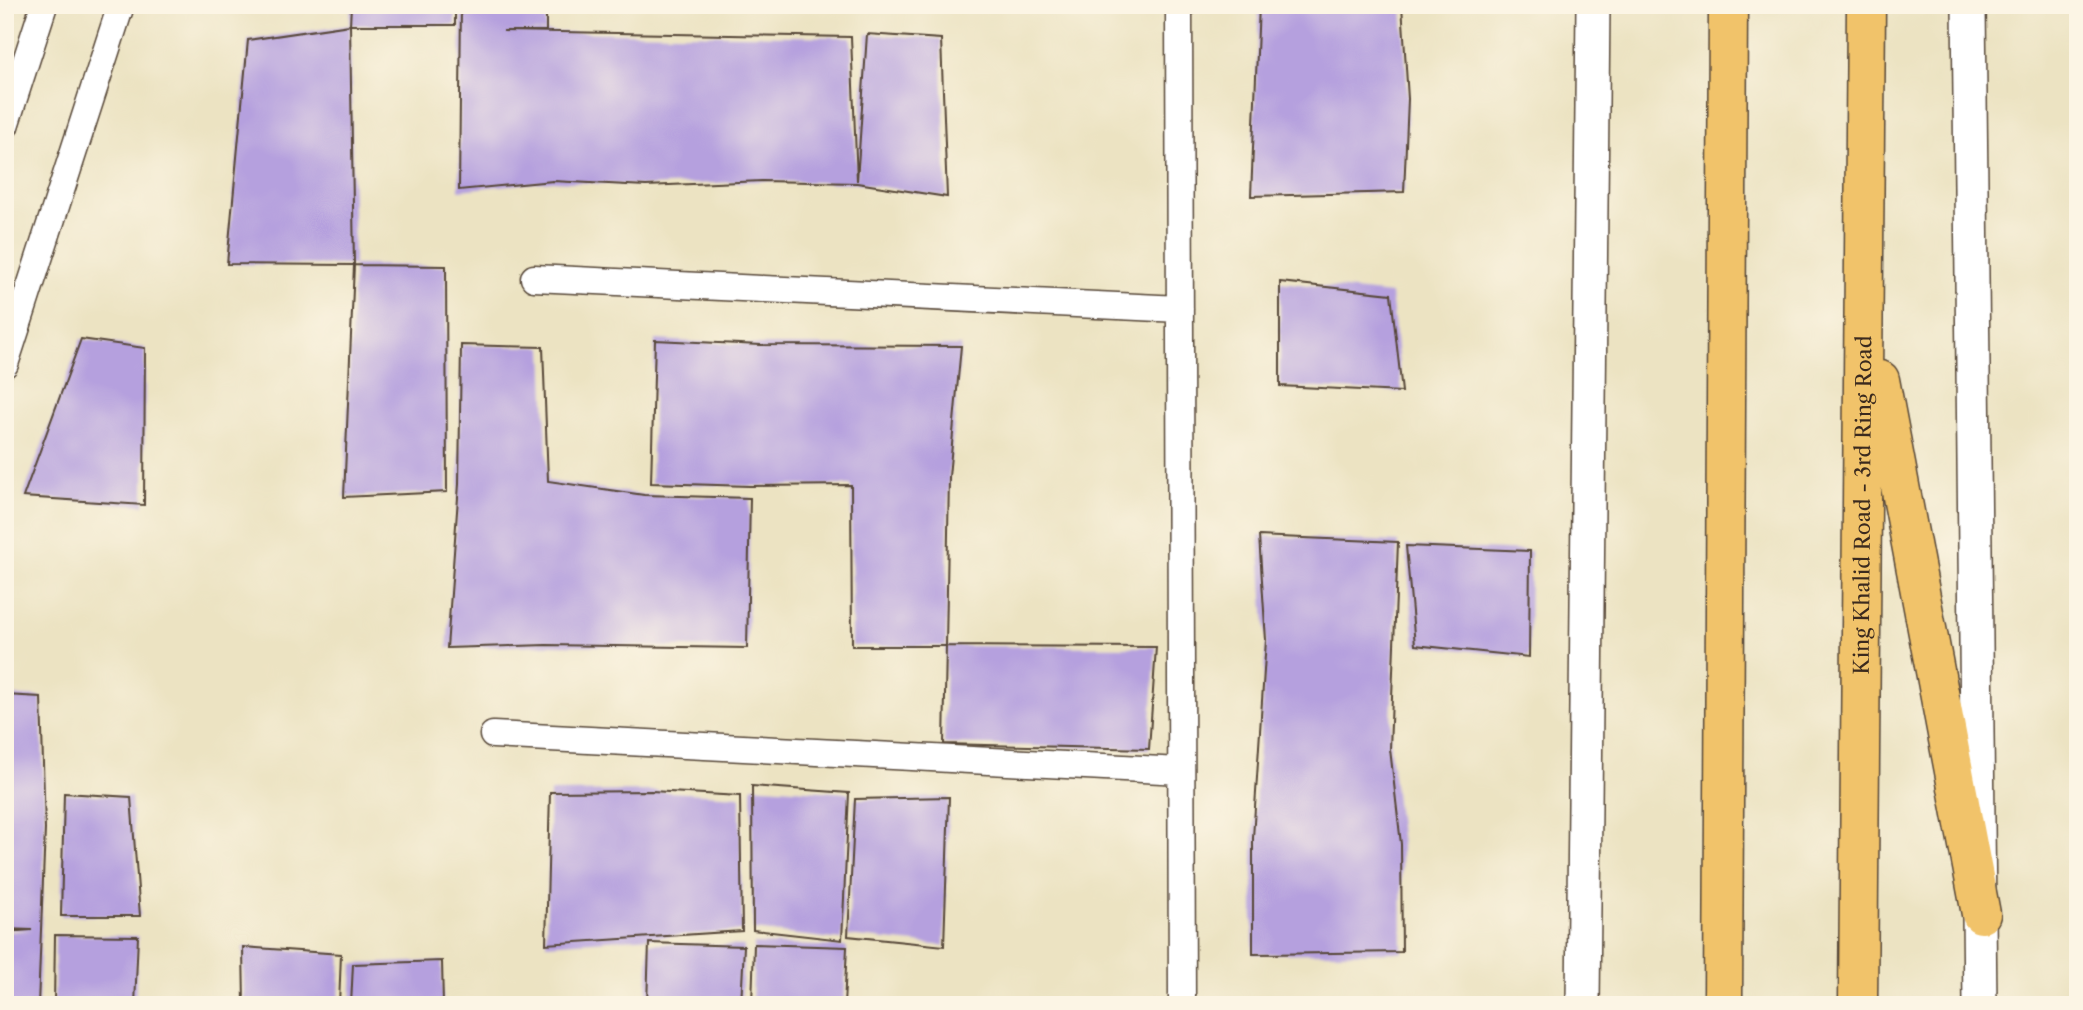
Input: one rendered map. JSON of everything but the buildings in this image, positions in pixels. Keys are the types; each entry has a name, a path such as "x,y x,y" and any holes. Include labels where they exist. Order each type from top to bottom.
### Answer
{"highway":[{"path":"1723,1005 1728,5"},
{"name":"King Khalid Road - 3rd Ring Road","path":"1858,1005 1866,5"},
{"path":"1863,293 1981,914"}],"street":[{"path":"5,126 44,5"},
{"path":"5,364 121,5"},
{"path":"1180,5 1182,1005"},
{"path":"1583,1005 1593,5"},
{"path":"1969,5 1980,1005"},
{"path":"534,278 1180,309"},
{"path":"493,735 1181,772"}]}
